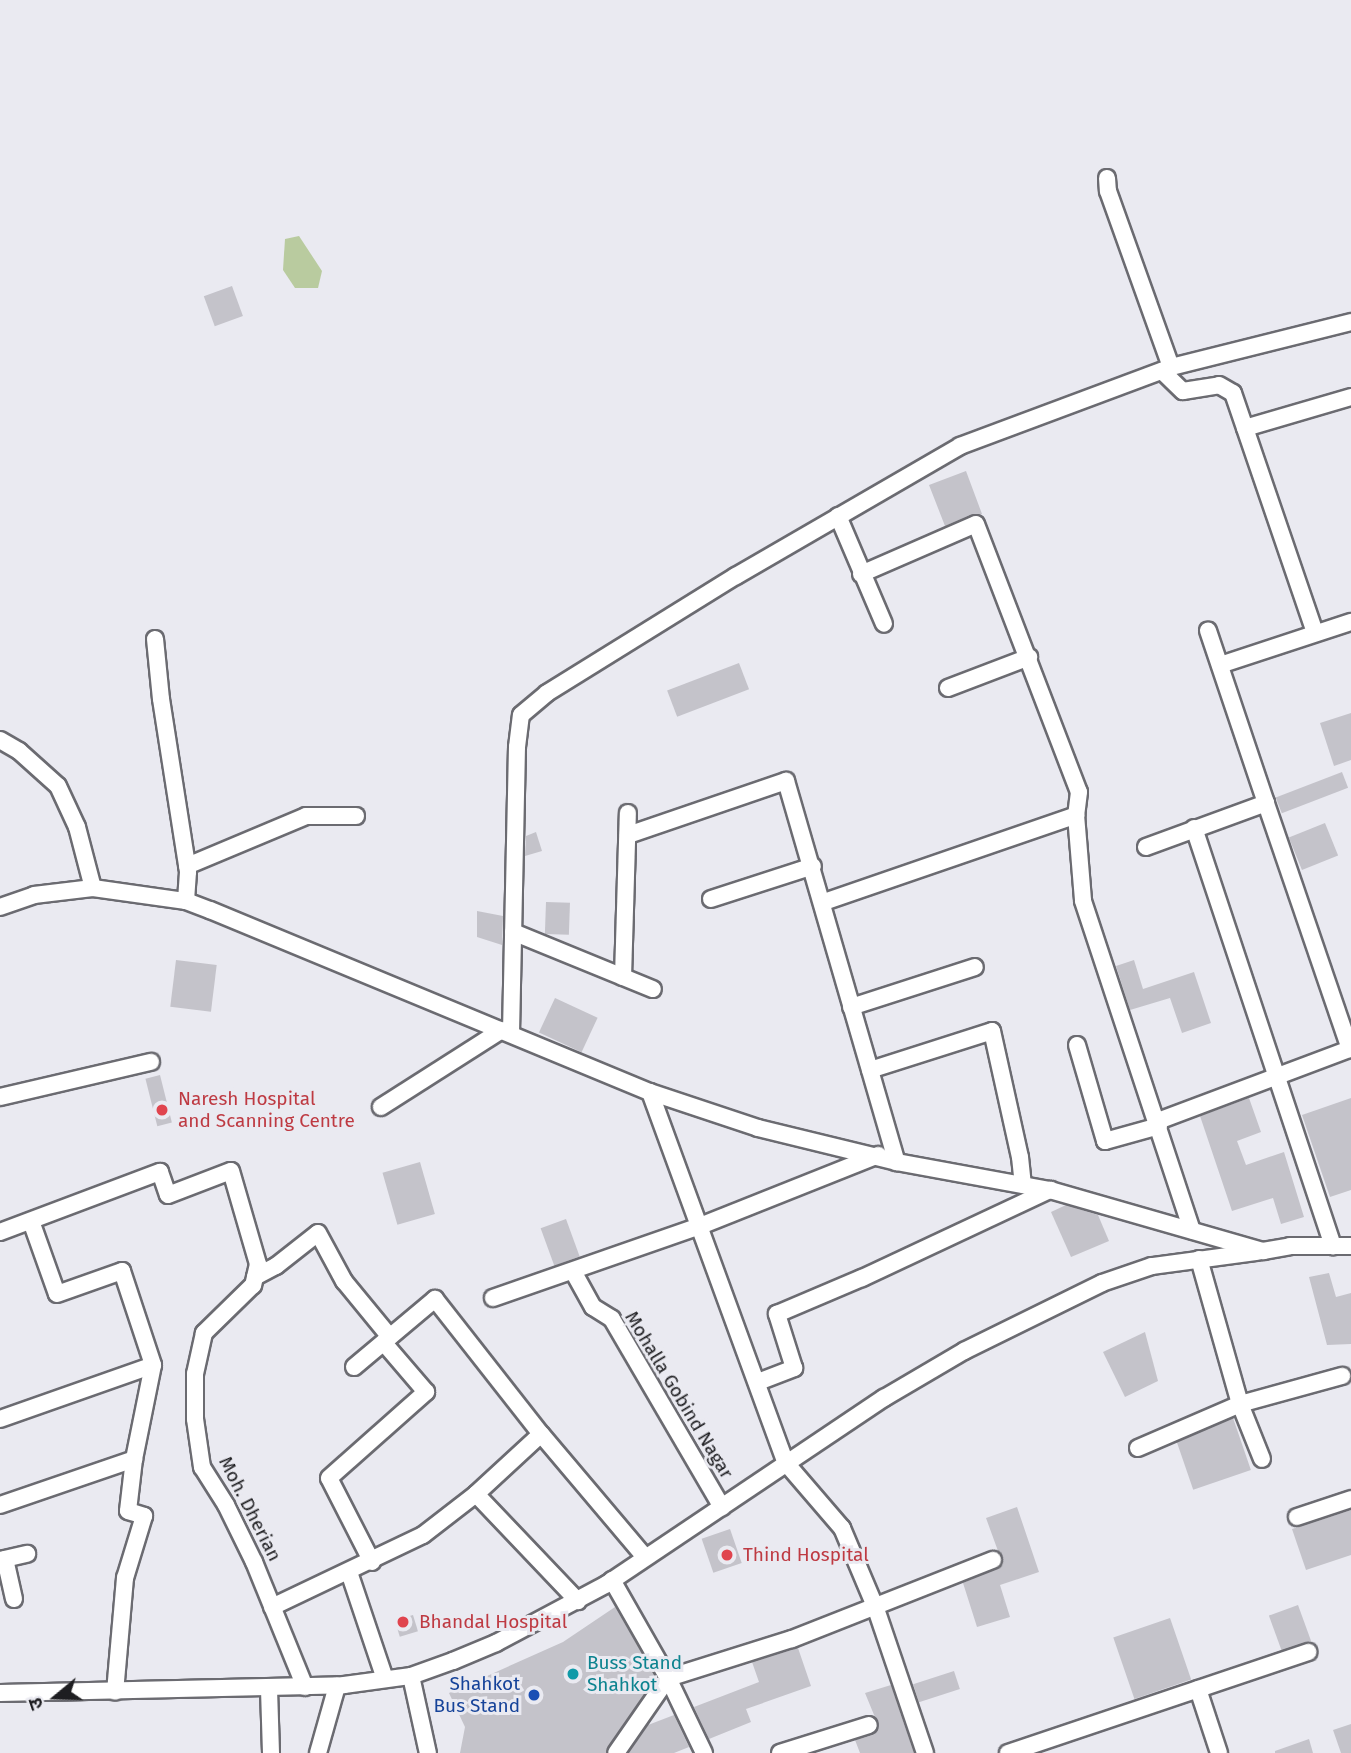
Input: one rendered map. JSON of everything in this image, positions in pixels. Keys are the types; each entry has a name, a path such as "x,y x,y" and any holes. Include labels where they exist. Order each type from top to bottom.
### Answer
{"street":[{"path":"1107,178 1111,199 1167,369 1182,391 1219,385 1233,393 1315,633"},
{"path":"507,1031 513,932 517,747 521,715 547,693 838,516 960,446 1167,369 1351,322"},
{"path":"1245,429 1351,397"},
{"path":"838,516 860,574 884,624"},
{"path":"860,574 976,524 1079,792 1076,815 1083,901 1192,1230"},
{"path":"1220,665 1351,622"},
{"path":"1077,1045 1105,1141 1159,1124 1276,1075 1350,1049 1208,631"},
{"path":"155,639 160,699 187,866 186,901"},
{"path":"948,688 1029,657"},
{"path":"0,740 19,751 58,786 77,827 93,888"},
{"path":"628,835 786,781 824,902 851,1007 897,1162"},
{"path":"1146,846 1266,803"},
{"path":"623,977 628,813"},
{"path":"824,902 1076,815"},
{"path":"187,866 306,816 356,816"},
{"path":"1194,828 1333,1246"},
{"path":"711,899 813,866"},
{"path":"0,907 34,895 93,888 186,901 248,923 650,1092 758,1128 878,1155 897,1162 1050,1190 1263,1251"},
{"path":"513,932 653,989"},
{"path":"851,1007 975,968"},
{"path":"381,1107 507,1031"},
{"path":"870,1070 992,1031 1020,1157 1023,1185"},
{"path":"0,1097 151,1062"},
{"path":"650,1092 786,1463 842,1528 875,1606 925,1753"},
{"path":"493,1298 574,1273 878,1155"},
{"path":"0,1232 160,1172 169,1195 231,1171 258,1264 255,1277"},
{"path":"758,1382 794,1368 777,1314 862,1278 1050,1190"},
{"path":"31,1222 57,1294 122,1271 153,1365 134,1460 128,1511 144,1516 125,1578 115,1692"},
{"path":"255,1277 276,1266 318,1233 344,1281 426,1392 329,1478 372,1562"},
{"path":"0,1693 269,1689 337,1686 411,1676 496,1643 578,1601 884,1398 964,1351 1089,1289 1152,1266 1290,1245 1351,1246"},
{"path":"1199,1259 1240,1404 1262,1459"},
{"name":"Mohalla Gobind Nagar","path":"574,1273 593,1307 612,1320 722,1507"},
{"name":"Moh. Dherian","path":"255,1277 253,1285 204,1333 195,1374 195,1419 202,1467 226,1505 305,1687"},
{"path":"354,1367 435,1299 541,1434 645,1557"},
{"path":"0,1419 153,1365"},
{"path":"1138,1448 1240,1404 1342,1376"},
{"path":"272,1607 372,1562 424,1535 476,1494 541,1434"},
{"path":"0,1505 134,1460"},
{"path":"476,1494 578,1601"},
{"path":"1297,1517 1351,1499"},
{"path":"14,1599 3,1560 27,1554"},
{"path":"615,1753 668,1678 792,1639 993,1560"},
{"path":"349,1572 386,1679"},
{"path":"612,1580 668,1678 704,1753"},
{"path":"1008,1753 1308,1652"},
{"path":"411,1676 428,1753"},
{"path":"318,1753 337,1686"},
{"path":"269,1689 271,1753"},
{"path":"1198,1689 1219,1753"},
{"path":"780,1753 869,1726"}],"green space":[{"path":"299,236 322,271 318,288 295,288 283,270 285,239"}],"building":[{"path":"232,286 243,316 215,326 204,296"},
{"path":"966,471 982,514 972,514 945,526 929,485"},
{"path":"739,663 749,689 677,717 667,691"},
{"path":"1351,713 1351,760 1334,766 1320,723"},
{"path":"1342,772 1348,788 1282,813 1276,797"},
{"path":"1325,823 1338,855 1302,870 1289,838"},
{"path":"536,832 542,851 525,856 526,836"},
{"path":"546,902 570,903 569,935 545,934"},
{"path":"477,911 503,916 502,945 477,937"},
{"path":"176,960 217,965 211,1012 170,1007"},
{"path":"1134,960 1143,989 1194,972 1211,1023 1182,1033 1170,998 1130,1010 1116,966"},
{"path":"555,998 598,1018 582,1052 539,1032"},
{"path":"160,1075 172,1123 157,1126 145,1079"},
{"path":"1249,1098 1261,1132 1237,1141 1246,1165 1284,1152 1304,1217 1281,1224 1273,1198 1232,1211 1200,1116"},
{"path":"1351,1098 1351,1190 1330,1197 1302,1115"},
{"path":"420,1162 435,1214 397,1225 383,1173"},
{"path":"1066,1205 1098,1215 1109,1241 1071,1257 1051,1212"},
{"path":"566,1219 580,1257 554,1266 541,1228"},
{"path":"1329,1273 1336,1297 1351,1293 1351,1344 1327,1345 1309,1277"},
{"path":"1145,1332 1158,1381 1125,1397 1103,1352"},
{"path":"1233,1418 1251,1470 1193,1490 1175,1438"},
{"path":"1017,1507 1039,1572 1000,1585 1010,1617 977,1627 963,1583 1003,1565 1003,1557 998,1551 986,1518"},
{"path":"1351,1510 1351,1555 1306,1570 1292,1529"},
{"path":"730,1529 742,1563 713,1573 702,1539"},
{"path":"1298,1605 1311,1641 1282,1651 1269,1616"},
{"name":"Buss Stand Shahkot","path":"615,1607 656,1677 606,1753 460,1753 465,1727 449,1693 563,1642"},
{"path":"413,1615 418,1631 400,1637 395,1621"},
{"path":"1170,1618 1191,1679 1134,1699 1113,1638"},
{"path":"798,1648 811,1686 746,1709 751,1722 709,1739 694,1707 759,1682 752,1662"},
{"path":"954,1671 960,1689 919,1702 913,1684"},
{"path":"891,1685 914,1753 860,1753 855,1740 873,1735 879,1727 865,1693"},
{"path":"674,1715 689,1747 674,1753 629,1753 648,1725"},
{"path":"1351,1724 1351,1753 1341,1753 1333,1730"},
{"path":"1309,1739 1313,1753 1275,1753 1275,1751"}],"place":[{"name":"Naresh Hospital and Scanning Centre","path":"162,1110"},
{"name":"Thind Hospital","path":"727,1555"},
{"name":"Bhandal Hospital","path":"403,1622"},
{"name":"Buss Stand Shahkot","path":"573,1674"},
{"name":"Shahkot Bus Stand","path":"534,1695"}]}
